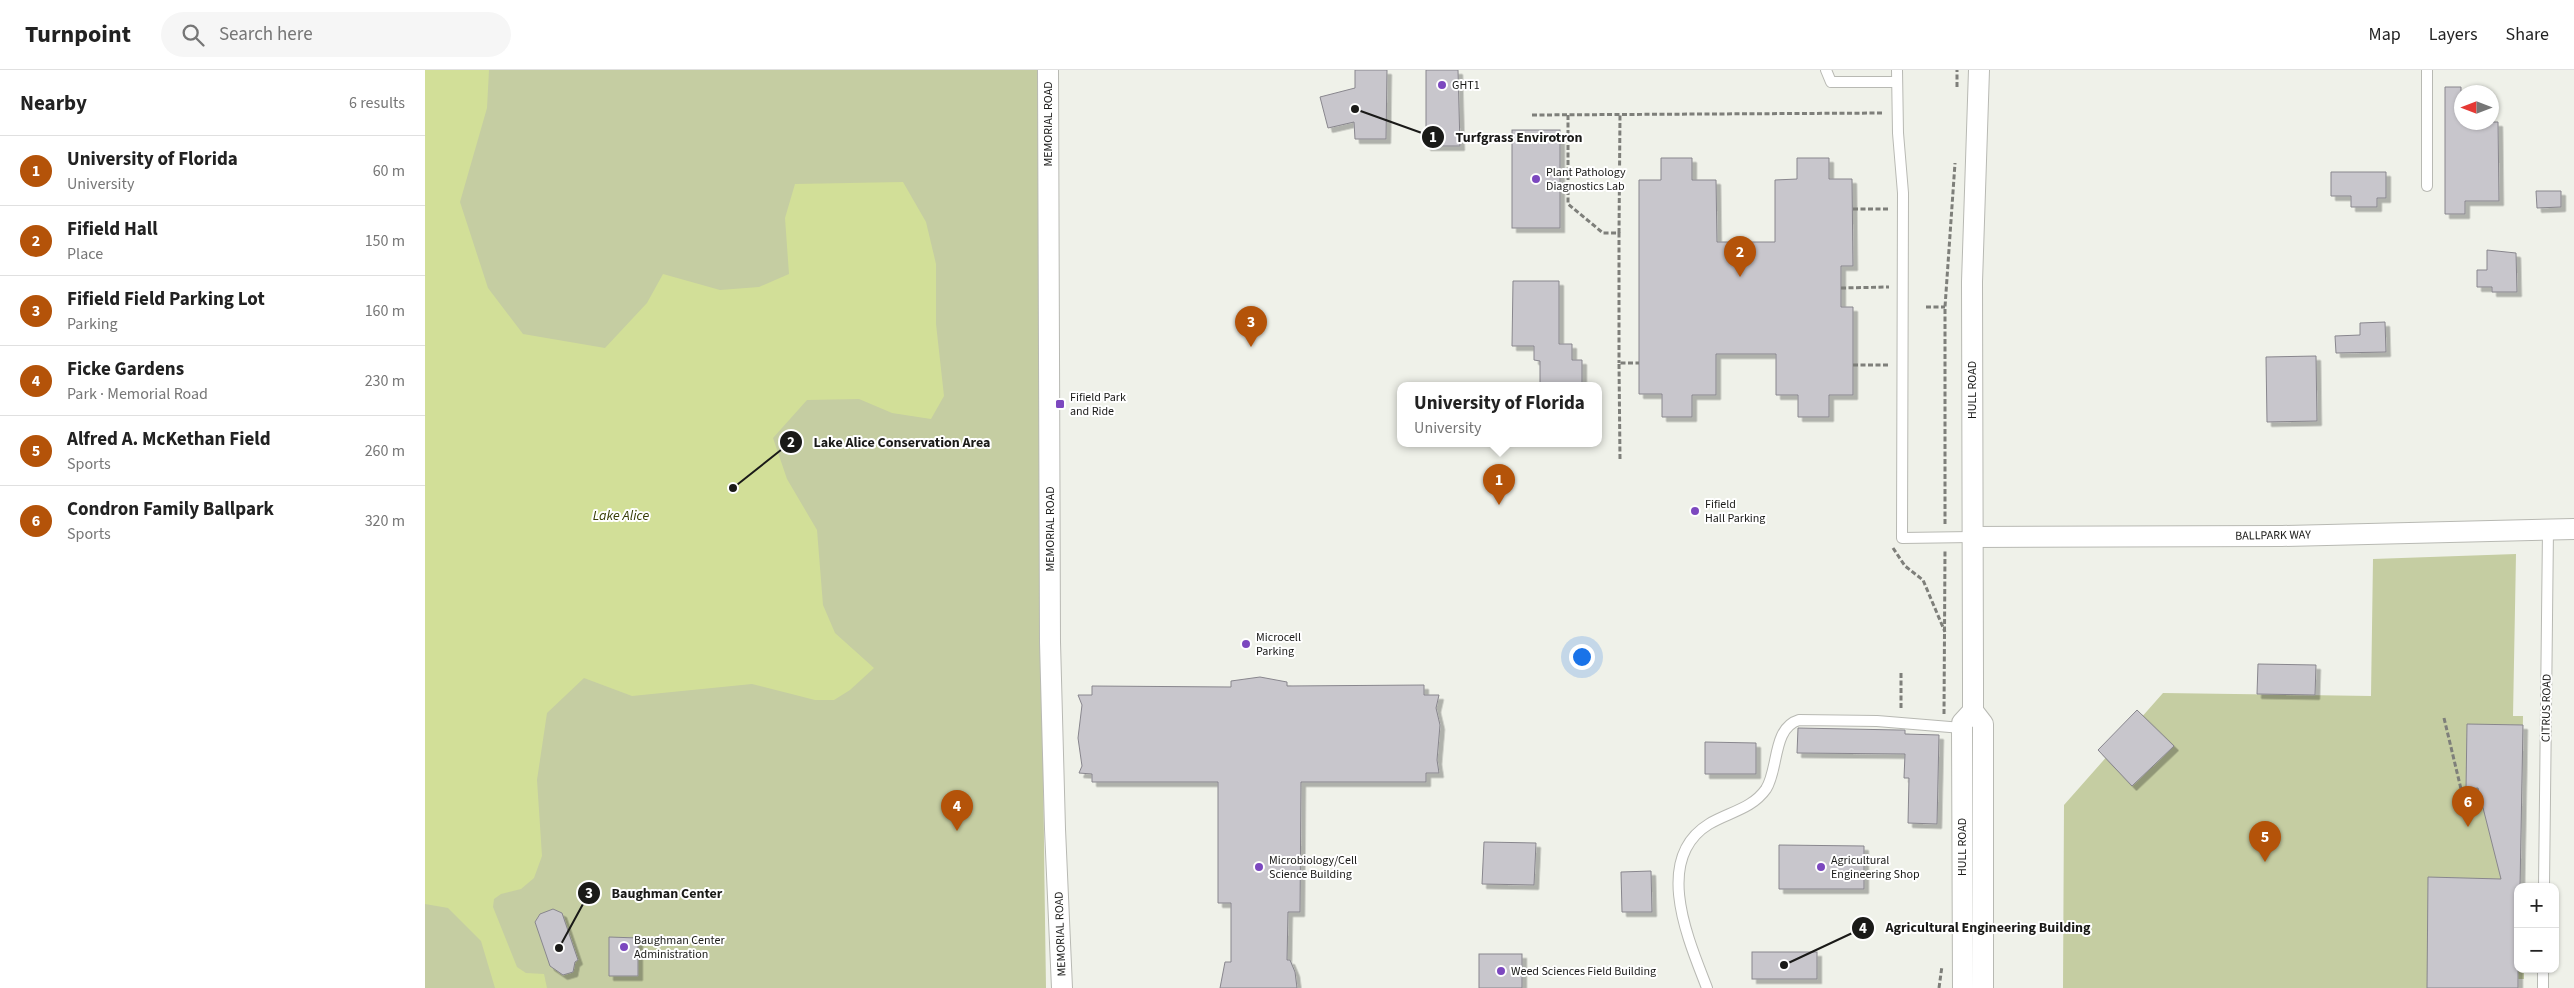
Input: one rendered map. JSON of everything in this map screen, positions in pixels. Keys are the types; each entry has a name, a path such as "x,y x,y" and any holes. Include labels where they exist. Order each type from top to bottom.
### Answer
{"street":[{"name":"MEMORIAL ROAD","path":"1048,70 1050,642 1062,988"},
{"name":"HULL ROAD","path":"1979,70 1972,282 1972,537 1973,711 1983,724 1983,988"},
{"name":"BALLPARK WAY","path":"1972,537 2292,536 2574,528"},
{"path":"1954,726 1962,723 1973,711"},
{"name":"HULL ROAD","path":"1954,726 1963,988"}],"lane":[{"path":"1826,70 1831,82 1897,82"},
{"path":"1897,70 1898,133 1903,193 1902,538 1972,537"},
{"path":"2427,70 2427,186"},
{"name":"CITRUS ROAD","path":"2544,883 2548,529"},
{"path":"1707,988 1680,906 1679,878 1684,853 1691,840 1705,827 1750,805 1765,790 1771,780 1781,741 1789,725 1799,720 1877,721 1954,726"},
{"path":"2543,973 2543,988"}],"path":[{"path":"1957,70 1957,97"},
{"path":"1532,115 1884,113"},
{"path":"1620,114 1620,459"},
{"path":"1568,115 1568,204 1603,233 1619,233"},
{"path":"1945,517 1945,307 1955,157"},
{"path":"1853,209 1889,210"},
{"path":"1841,288 1889,287"},
{"path":"1926,307 1945,307"},
{"path":"1619,363 1639,363"},
{"path":"1853,365 1890,365"},
{"path":"1892,548 1905,566 1923,580 1945,633"},
{"path":"1952,559 1945,557 1945,633 1954,726"},
{"path":"1901,673 1901,717"},
{"path":"2444,718 2461,789"}],"shaded area":[{"path":"425,70 1038,70 1046,988 425,988"},
{"path":"2516,554 2513,716 2523,716 2520,883 2514,883 2514,973 2524,973 2524,979 2518,979 2518,988 2063,988 2064,805 2163,693 2371,696 2373,559"}],"water":[{"name":"Lake Alice","path":"425,70 489,70 487,108 460,202 488,288 523,334 605,348 647,303 663,274 720,290 759,287 789,274 785,218 795,184 903,182 926,222 936,264 936,324 944,396 931,419 892,413 859,399 807,400 773,438 787,479 817,530 823,605 835,633 874,668 850,690 834,700 815,700 752,684 632,696 584,678 547,713 537,780 542,856 534,878 521,889 501,894 494,899 493,907 517,967 526,973 544,974 547,988 495,988 481,941 448,908 425,904"}],"building":[{"path":"1355,70 1387,70 1386,139 1355,139 1354,122 1328,128 1320,97 1355,88"},
{"path":"1426,70 1458,70 1460,146 1426,146"},
{"path":"2445,87 2454,87 2454,130 2498,130 2499,201 2465,201 2465,214 2445,214"},
{"name":"Plant Pathology Diagnostics Lab","path":"1512,130 1560,130 1560,228 1512,228"},
{"path":"1661,158 1692,158 1692,180 1716,180 1717,242 1775,242 1775,180 1797,179 1797,158 1829,158 1829,179 1852,179 1853,266 1841,266 1841,307 1853,307 1853,395 1829,395 1829,417 1798,417 1798,395 1776,395 1776,354 1716,354 1716,395 1692,395 1692,417 1662,417 1662,394 1639,394 1639,180 1661,180"},
{"path":"2331,172 2386,172 2386,198 2377,198 2377,207 2351,207 2351,196 2331,196"},
{"path":"2536,191 2561,191 2561,207 2537,208"},
{"path":"2487,250 2516,253 2517,292 2492,292 2492,287 2477,287 2477,270 2487,270"},
{"path":"1513,281 1559,281 1559,344 1572,344 1572,360 1582,360 1582,382 1540,382 1540,361 1534,360 1534,346 1512,346"},
{"path":"2385,322 2386,352 2336,353 2335,336 2360,335 2360,323"},
{"path":"2316,356 2317,421 2267,422 2266,357"},
{"path":"2258,664 2316,665 2315,695 2257,694"},
{"name":"Microbiology/Cell Science Building","path":"1260,677 1287,682 1287,686 1424,685 1424,695 1439,695 1436,708 1440,725 1437,760 1439,773 1426,773 1426,782 1301,782 1300,912 1288,912 1287,960 1290,960 1295,972 1297,988 1220,988 1225,962 1231,962 1231,903 1218,903 1218,782 1092,782 1092,774 1079,773 1082,766 1078,738 1082,705 1078,695 1092,695 1092,686 1231,687 1231,681"},
{"path":"2137,710 2174,746 2132,786 2098,750"},
{"path":"2467,724 2523,725 2520,883 2514,883 2514,973 2518,973 2518,988 2427,988 2428,877 2501,879 2478,788 2466,789"},
{"path":"1798,728 1905,730 1905,734 1939,735 1937,824 1908,823 1909,778 1904,778 1905,754 1797,753"},
{"path":"1705,742 1756,743 1756,774 1705,774"},
{"path":"1484,842 1536,843 1534,885 1482,884"},
{"name":"Agricultural Engineering Shop","path":"1779,845 1864,846 1864,889 1779,889"},
{"path":"1651,871 1652,912 1622,912 1621,872"},
{"path":"553,909 562,913 578,960 575,962 573,972 563,975 550,966 535,922 540,914"},
{"name":"Baughman Center Administration","path":"609,937 638,938 638,976 609,976"},
{"path":"1752,952 1817,952 1817,979 1752,979"},
{"name":"Weed Sciences Field Building","path":"1479,954 1522,954 1522,988 1479,988"}],"place":[{"name":"GHT1","path":"1442,85"},
{"name":"Turfgrass Envirotron","path":"1355,109"},
{"name":"Plant Pathology Diagnostics Lab","path":"1536,179"},
{"name":"Fifield Hall","path":"1740,277"},
{"name":"Fifield Field Parking Lot","path":"1251,347"},
{"name":"Fifield Park and Ride","path":"1060,404"},
{"name":"Lake Alice Conservation Area","path":"733,488"},
{"name":"University of Florida","path":"1499,505"},
{"name":"Fifield Hall Parking","path":"1695,511"},
{"name":"Microcell Parking","path":"1246,644"},
{"name":"Condron Family Ballpark","path":"2468,827"},
{"name":"Ficke Gardens","path":"957,831"},
{"name":"Alfred A. McKethan Field","path":"2265,862"},
{"name":"Microbiology/Cell Science Building","path":"1259,867"},
{"name":"Agricultural Engineering Shop","path":"1821,867"},
{"name":"Baughman Center Administration","path":"624,947"},
{"name":"Baughman Center","path":"559,948"},
{"name":"Agricultural Engineering Building","path":"1784,965"},
{"name":"Weed Sciences Field Building","path":"1501,971"}]}
